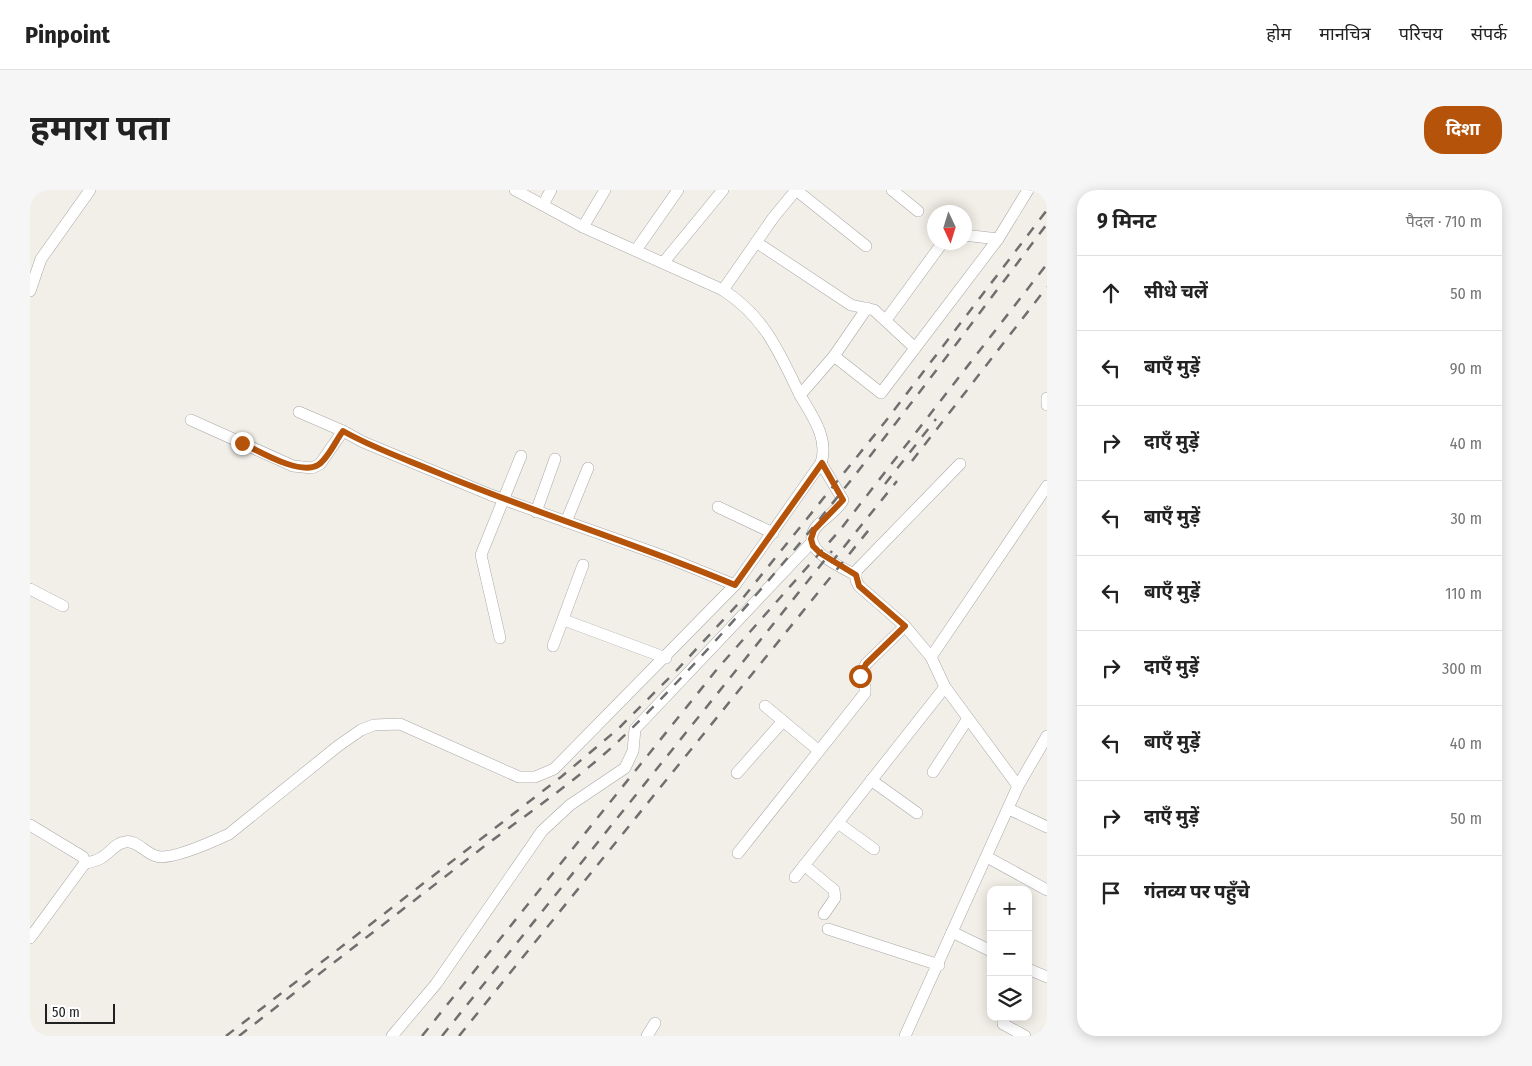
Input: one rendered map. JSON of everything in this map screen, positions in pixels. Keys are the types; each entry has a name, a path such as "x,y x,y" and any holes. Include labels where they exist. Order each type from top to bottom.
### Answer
{"street":[{"path":"30,291 42,259 90,190"},
{"path":"30,938 85,863 101,860 118,845 127,841 136,844 153,856 164,857 229,834 338,746 361,730 374,725 400,724 519,777 535,777 546,774 554,769 666,658 735,585 822,463 824,447 820,431 770,334 741,301 724,290 583,227 543,205 527,193 515,190"},
{"path":"543,205 551,190"},
{"path":"583,227 605,190"},
{"path":"636,250 678,190"},
{"path":"663,263 723,190"},
{"path":"724,290 756,242 796,190 866,246"},
{"path":"892,190 918,211"},
{"path":"834,356 881,393 998,239 1028,190"},
{"path":"972,236 998,239"},
{"path":"756,242 851,305 874,310 916,348"},
{"path":"886,320 937,250"},
{"path":"800,395 834,356 867,308"},
{"path":"1047,398 1047,405"},
{"path":"299,412 363,442 504,500 666,557 735,585"},
{"path":"191,420 293,466 305,468 320,464 343,431"},
{"path":"500,638 480,560 521,456"},
{"path":"536,512 555,459"},
{"path":"392,1036 436,984 542,831 570,805 624,768 633,751 635,729 812,542 814,530 843,500 822,463"},
{"path":"960,464 856,571 856,575 859,586 905,626 931,657 945,687 1018,786"},
{"path":"566,522 588,468"},
{"path":"931,657 1047,486"},
{"path":"718,507 773,533"},
{"path":"812,542 820,553 856,575"},
{"path":"553,646 583,565"},
{"path":"30,589 64,606"},
{"path":"564,620 666,658"},
{"path":"738,853 865,693 865,687 860,676 866,664 905,626"},
{"path":"795,877 945,687"},
{"path":"765,706 818,750"},
{"path":"933,772 968,720"},
{"path":"737,772 782,721"},
{"path":"905,1036 1010,809 1018,786 1047,736"},
{"path":"871,780 917,813"},
{"path":"1010,809 1047,827"},
{"path":"838,823 874,849"},
{"path":"30,825 83,857 85,863"},
{"path":"988,857 1047,890"},
{"path":"804,865 834,890 835,898 824,914"},
{"path":"828,929 938,965"},
{"path":"952,932 987,948"},
{"path":"1032,971 1047,977"},
{"path":"1002,1021 1002,1024 1005,1027 1021,1035"},
{"path":"647,1036 655,1023"}],"railway":[{"path":"226,1036 561,777 618,729 676,671 738,604 885,422 1047,210"},
{"path":"239,1036 482,848 575,779 627,733 685,674 794,550 897,421 1047,224"},
{"path":"422,1036 718,668 840,530 1047,264"},
{"path":"912,461 1047,287"},
{"path":"885,484 936,419"},
{"path":"831,563 897,481"},
{"path":"459,1036 872,526"},
{"path":"442,1036 832,551"}],"route":[{"path":"242,443 293,466 312,468 320,464 343,431 363,442 491,495 666,557 735,585 786,517 822,463 843,500 814,530 811,539 813,546 839,566 856,575 859,586 905,626 866,664 860,676"}]}
